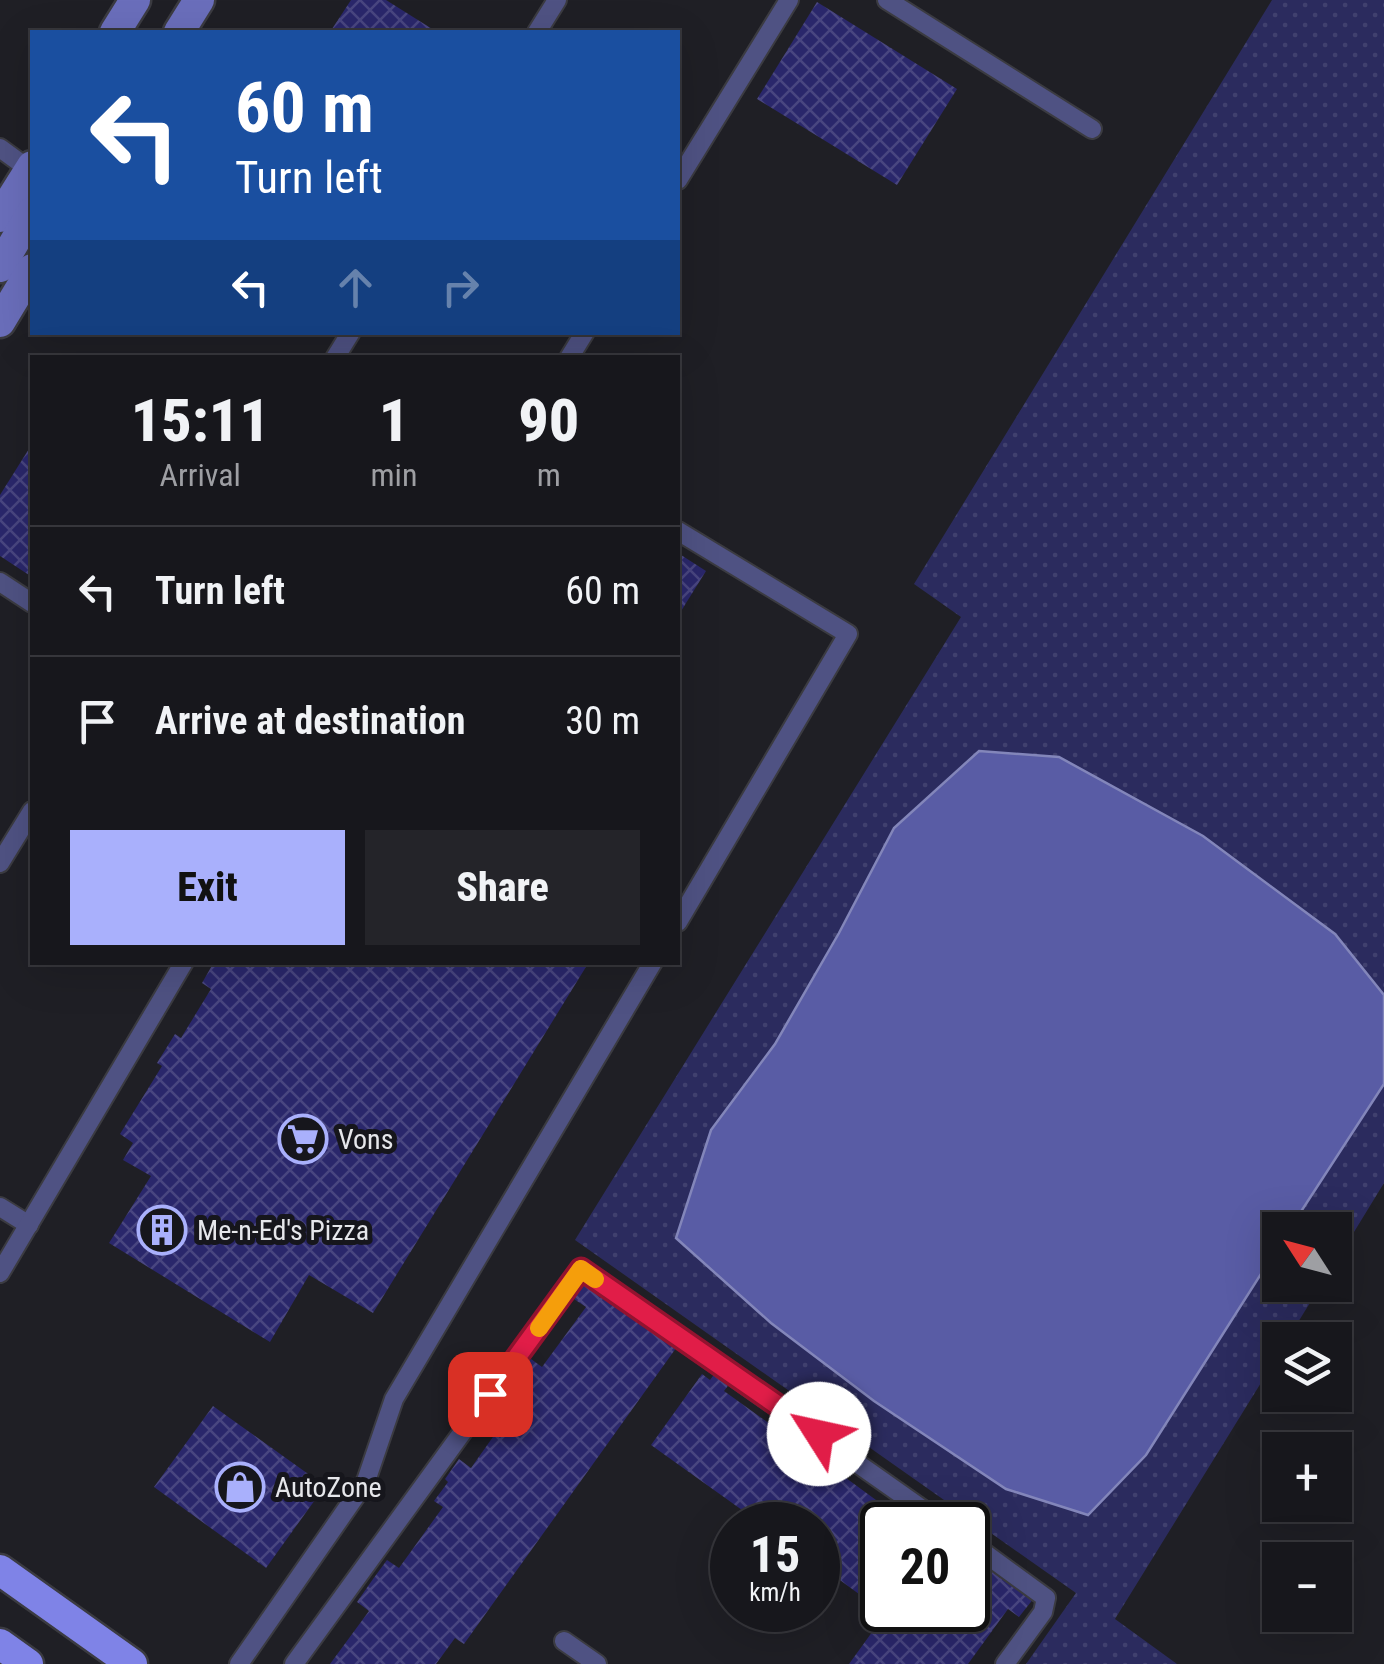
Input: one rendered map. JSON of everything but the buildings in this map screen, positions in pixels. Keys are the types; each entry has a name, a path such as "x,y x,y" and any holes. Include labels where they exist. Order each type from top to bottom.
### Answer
{"main road":[{"path":"116,30 135,0"},
{"path":"179,30 198,0"},
{"path":"0,218 30,173"},
{"path":"0,268 30,216"},
{"path":"0,322 30,272"},
{"path":"0,1570 132,1664"},
{"path":"0,1644 28,1664"}],"lane":[{"path":"538,30 557,0"},
{"path":"680,177 789,0"},
{"path":"887,0 1092,129"},
{"path":"0,148 30,169"},
{"path":"680,532 848,634 680,919"},
{"path":"0,582 30,602"},
{"path":"0,862 30,814"},
{"path":"0,1273 182,965"},
{"path":"239,1664 366,1481 394,1399 651,965"},
{"path":"0,1207 28,1225"},
{"path":"294,1664 581,1269 912,1502"},
{"path":"990,1557 1046,1598 1043,1612 1005,1664"},
{"path":"564,1641 597,1664"}],"shaded area":[{"path":"1272,0 1384,0 1384,1183 1352,1235 1352,1212 1262,1212 1262,1302 1310,1302 1298,1322 1262,1322 1262,1381 1115,1619 1177,1664 1026,1664 1076,1593 990,1532 990,1502 947,1502 575,1240 961,617 914,584"},
{"path":"979,751 1059,757 1203,836 1335,934 1384,995 1384,1084 1301,1212 1262,1212 1262,1272 1146,1455 1088,1515 1006,1489 874,1401 771,1323 676,1238 711,1130 775,1044 894,828"}],"slow traffic":[{"path":"539,1328 581,1269 595,1279"}],"place":[{"name":"Vons","path":"303,1139"},
{"name":"Me-n-Ed's Pizza","path":"162,1230"},
{"name":"AutoZone","path":"240,1487"}],"route":[{"path":"490,1394 581,1269 819,1434"}]}
